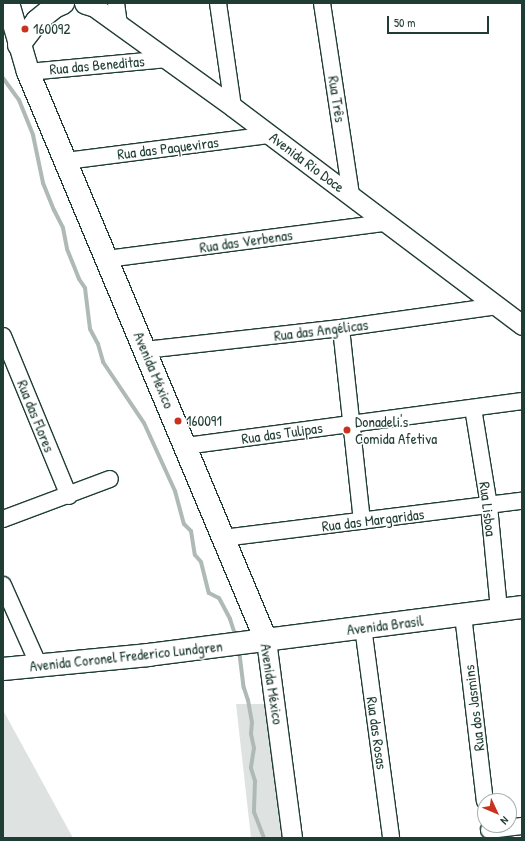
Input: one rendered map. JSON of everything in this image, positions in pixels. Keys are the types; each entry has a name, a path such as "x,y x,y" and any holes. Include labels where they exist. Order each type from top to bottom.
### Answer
{"main road":[{"name":"Avenida México","path":"8,3 28,72 108,259 223,538 257,641"},
{"path":"19,45 37,21 54,7 63,3"},
{"name":"Avenida Brasil","path":"257,641 522,607"},
{"name":"Avenida Coronel Frederico Lundgren","path":"3,669 257,641"}],"street":[{"path":"116,3 119,24"},
{"path":"218,3 233,107"},
{"name":"Rua Três","path":"322,3 351,195"},
{"name":"Avenida Rio Doce","path":"89,4 233,107 522,325"},
{"name":"Rua das Beneditas","path":"28,72 166,59"},
{"name":"Rua das Paqueviras","path":"66,161 270,135"},
{"name":"Rua das Verbenas","path":"108,259 385,222"},
{"name":"Rua das Angélicas","path":"145,350 340,328 496,306"},
{"path":"340,328 362,521"},
{"name":"Rua das Flores","path":"3,336 68,496"},
{"name":"Rua das Tulipas","path":"185,446 522,401"},
{"name":"Rua Lisboa","path":"473,408 489,506 499,610"},
{"path":"3,519 68,496 110,479"},
{"name":"Rua das Margaridas","path":"223,538 522,501"},
{"path":"3,585 39,666"},
{"name":"Rua dos Jasmins","path":"463,614 484,793"},
{"name":"Rua das Rosas","path":"363,627 391,838"},
{"name":"Avenida México","path":"257,641 292,838"}],"shaded area":[{"path":"236,704 274,704 290,838 251,838"},
{"path":"3,710 73,838 3,838"}],"waterway":[{"path":"3,78 19,100 33,135 43,183 63,228 67,249 79,279 85,288 90,329 98,344 103,362 144,423 175,491 184,524 191,531 195,555 201,562 209,593 219,598 230,619 236,638"},
{"path":"239,650 244,688 252,722 251,734 254,748 251,768 255,781 254,812 264,838"}],"place":[{"name":"160092","path":"25,29"},
{"name":"160091","path":"178,421"},
{"name":"Donadeli's Comida Afetiva","path":"347,430"}]}
